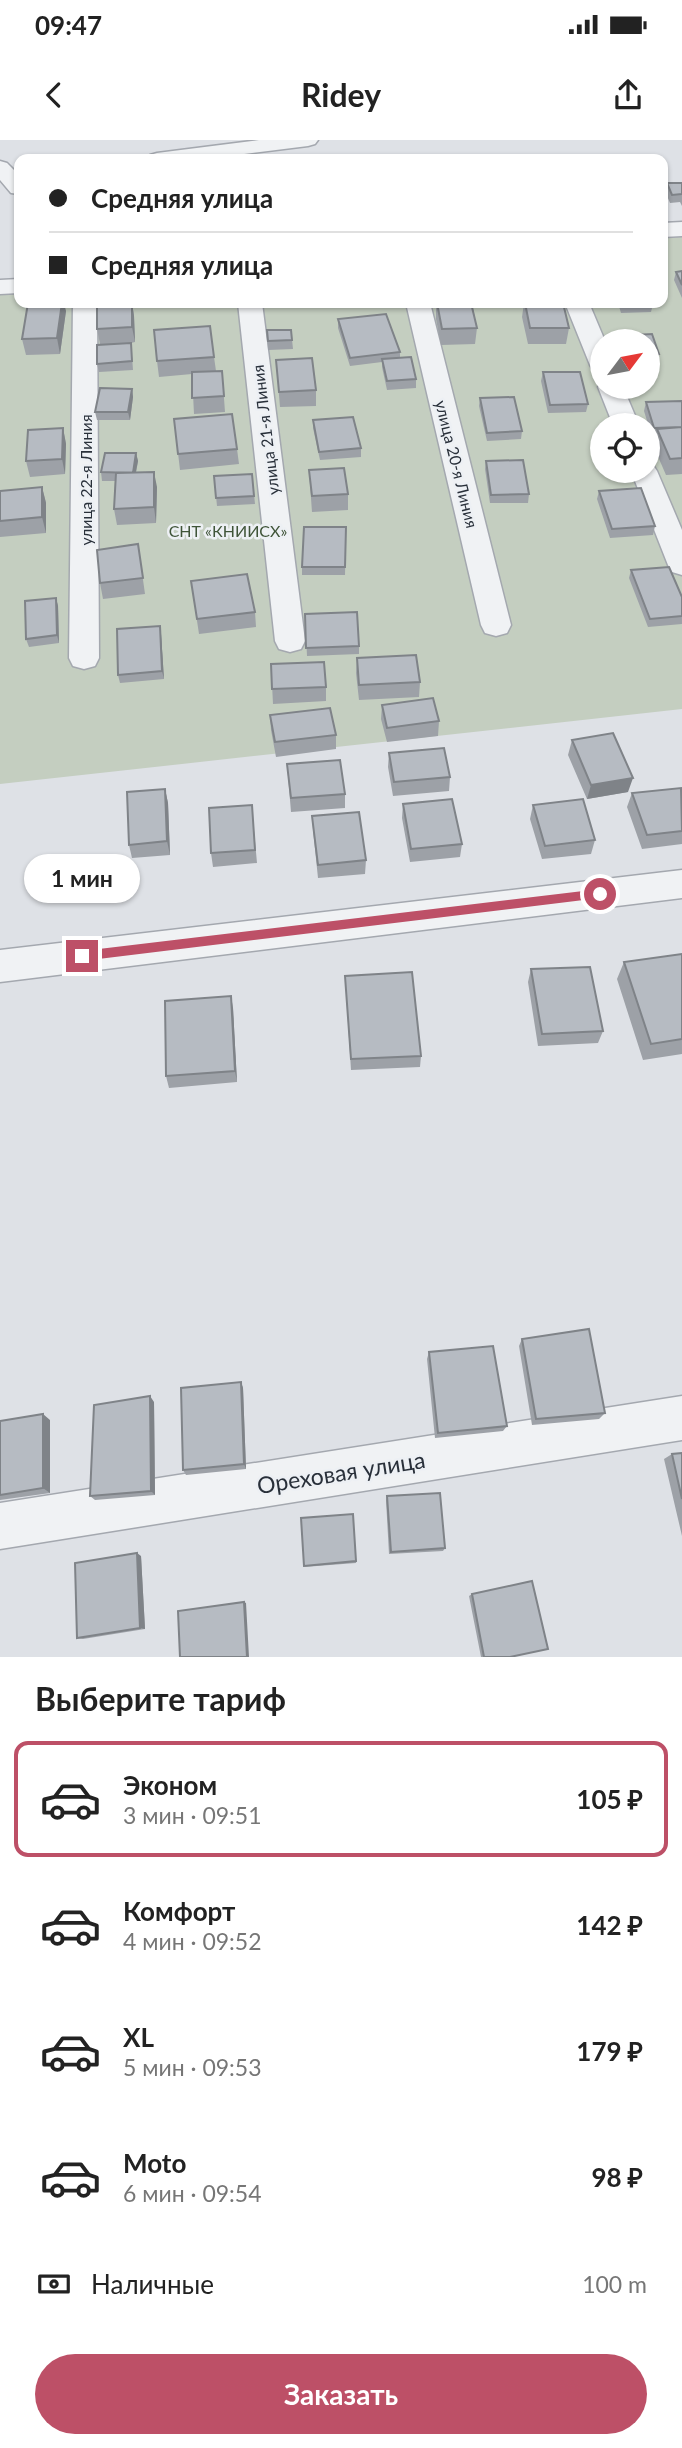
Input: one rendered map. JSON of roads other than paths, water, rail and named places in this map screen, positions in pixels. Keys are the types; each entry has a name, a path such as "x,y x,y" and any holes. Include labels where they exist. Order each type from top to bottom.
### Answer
{"street":[{"path":"197,154 308,140"},
{"path":"0,167 14,182"},
{"name":"улица 22-я Линия","path":"84,658 85,308"},
{"name":"улица 21-я Линия","path":"251,308 290,640"},
{"name":"улица 20-я Линия","path":"419,308 496,625"},
{"path":"579,308 590,335"},
{"path":"649,483 682,565"},
{"path":"0,966 682,884"},
{"name":"Ореховая улица","path":"0,1526 682,1418"}],"park label":[{"name":"СНТ «КНИИСХ»","path":"228,530"}]}
